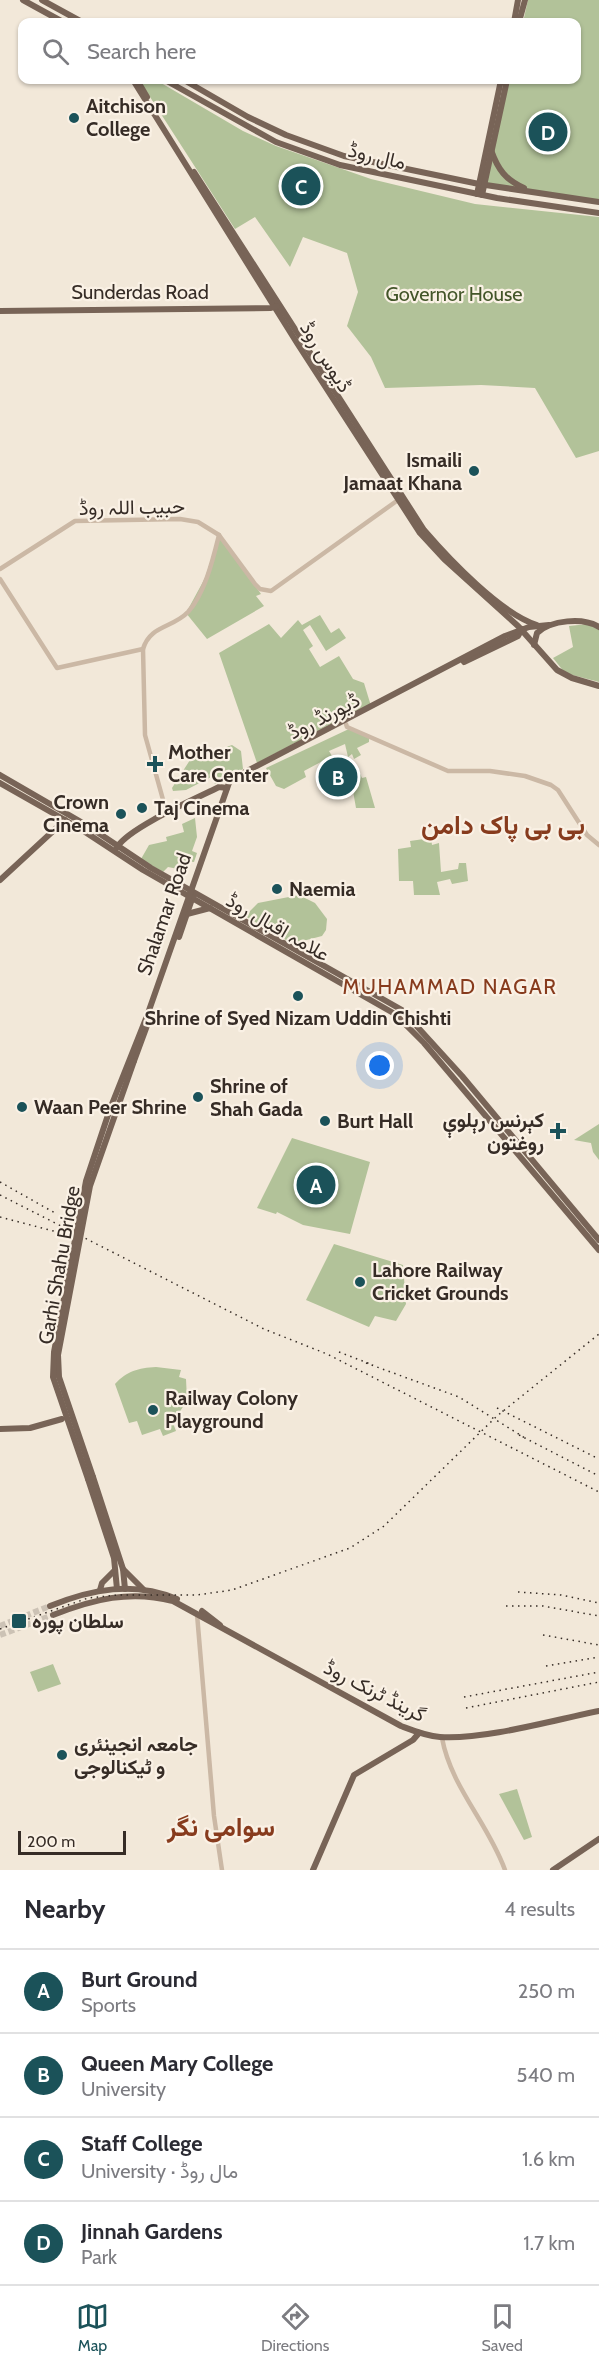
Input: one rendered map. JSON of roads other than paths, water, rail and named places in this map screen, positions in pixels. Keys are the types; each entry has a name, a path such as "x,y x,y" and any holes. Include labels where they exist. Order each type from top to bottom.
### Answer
{"main road":[{"path":"23,0 24,4 48,18"},
{"path":"23,0 56,18"},
{"path":"42,0 75,18"},
{"path":"515,18 518,0"},
{"path":"520,18 525,0"},
{"name":"ڈیوس روڈ","path":"138,84 398,500 425,538 444,559 522,629 534,646"},
{"name":"مال روڈ","path":"172,84 245,126 306,154 340,165 479,195 599,213"},
{"name":"مال روڈ","path":"191,84 248,117 286,135 344,156 481,185 599,202"},
{"path":"481,185 482,170 500,84"},
{"path":"479,195 506,84"},
{"path":"491,150 499,169 506,178 530,192"},
{"path":"468,182 482,170"},
{"name":"ڈیوس روڈ","path":"278,306 424,530 460,567 521,620 537,626"},
{"name":"Sunderdas Road","path":"0,311 278,306"},
{"name":"ڈیوس روڈ","path":"521,620 522,629"},
{"name":"ڈیورنڈ روڈ","path":"230,780 522,629 582,621 599,627"},
{"path":"534,646 537,633 549,624"},
{"name":"ڈیورنڈ روڈ","path":"116,848 126,837 167,814 219,787 228,788 234,782 516,637 522,629"},
{"path":"516,637 534,646 565,675 599,686"},
{"name":"علامہ اقبال روڈ","path":"0,778 65,820 116,848 181,891 192,894"},
{"name":"علامہ اقبال روڈ","path":"0,778 388,1009 405,1022 599,1250"},
{"name":"Shalamar Road","path":"131,1061 192,894 230,780"},
{"path":"181,891 186,910 211,904 196,885 228,788"},
{"path":"0,880 65,820"},
{"name":"علامہ اقبال روڈ","path":"246,925 402,1010 462,1076 599,1240"},
{"name":"Garhi Shahu Bridge","path":"91,1478 53,1377 54,1352 86,1181 110,1109 131,1061"},
{"name":"Garhi Shahu Bridge","path":"91,1478 59,1377 58,1355 92,1178 131,1061"},
{"path":"0,1429 30,1428 62,1419"},
{"path":"91,1478 125,1595"},
{"path":"117,1596 119,1569"},
{"path":"119,1569 143,1589"},
{"path":"100,1590 102,1583 119,1569"},
{"name":"گرینڈ ٹرنک روڈ","path":"50,1606 100,1590 124,1587 143,1589 195,1607 220,1625"},
{"name":"گرینڈ ٹرنک روڈ","path":"53,1614 92,1600 117,1596 165,1599 220,1625 258,1648 419,1733 442,1737 482,1733 599,1711"},
{"path":"313,1870 354,1775 413,1740 419,1733"},
{"path":"553,1870 599,1839"}],"street":[{"name":"حبیب اللہ روڈ","path":"0,569 75,520 180,519 198,522 219,535 255,584 260,589 271,591 398,500"},
{"path":"167,814 145,739 143,649 148,636 154,630 183,616 190,610 212,562 219,535"},
{"path":"0,579 57,668 143,649"},
{"path":"345,724 448,771 490,771 525,776 551,785 558,790 587,835 599,845"},
{"path":"197,1613 214,1816 222,1870"},
{"path":"442,1737 459,1786 489,1835 505,1870"}],"tunnel":[{"path":"0,1626 50,1606"},
{"path":"0,1635 53,1615"}],"railway":[{"path":"0,1182 55,1213"},
{"path":"0,1195 264,1329 327,1354 599,1492"},
{"path":"0,1217 61,1233"},
{"path":"0,1629 88,1598 118,1595 197,1595 232,1590 350,1548 384,1526 497,1416 599,1334"},
{"path":"339,1352 373,1365"},
{"path":"366,1363 459,1397 525,1438"},
{"path":"497,1408 599,1459"},
{"path":"519,1435 599,1476"},
{"path":"518,1592 561,1595 599,1603"},
{"path":"506,1606 543,1606 599,1616"},
{"path":"543,1635 599,1645"},
{"path":"546,1666 599,1657"},
{"path":"464,1697 599,1672"},
{"path":"466,1708 599,1682"}],"place":[{"name":"Aitchison College","path":"74,118"},
{"name":"Jinnah Gardens","path":"548,132"},
{"name":"Staff College","path":"301,186"},
{"name":"Ismaili Jamaat Khana","path":"474,471"},
{"name":"Mother Care Center","path":"155,764"},
{"name":"Queen Mary College","path":"338,777"},
{"name":"Taj Cinema","path":"142,808"},
{"name":"Crown Cinema","path":"121,814"},
{"name":"Naemia","path":"277,889"},
{"name":"Shrine of Syed Nizam Uddin Chishti","path":"298,996"},
{"name":"Shrine of Shah Gada","path":"198,1097"},
{"name":"Waan Peer Shrine","path":"22,1107"},
{"name":"Burt Hall","path":"325,1121"},
{"name":"کېرنس رېلوې روغتون","path":"558,1131"},
{"name":"Burt Ground","path":"316,1185"},
{"name":"Lahore Railway Cricket Grounds","path":"360,1282"},
{"name":"Railway Colony Playground","path":"153,1410"},
{"name":"سلطان پورہ","path":"19,1621"},
{"name":"جامعہ انجینئری و ٹیکنالوجی","path":"62,1755"}],"district":[{"name":"بی بی پاک دامن","path":"503,825"},
{"name":"MUHAMMAD NAGAR","path":"450,986"},
{"name":"سوامی نگر","path":"221,1827"}],"park label":[{"name":"Governor House","path":"454,294"}]}
